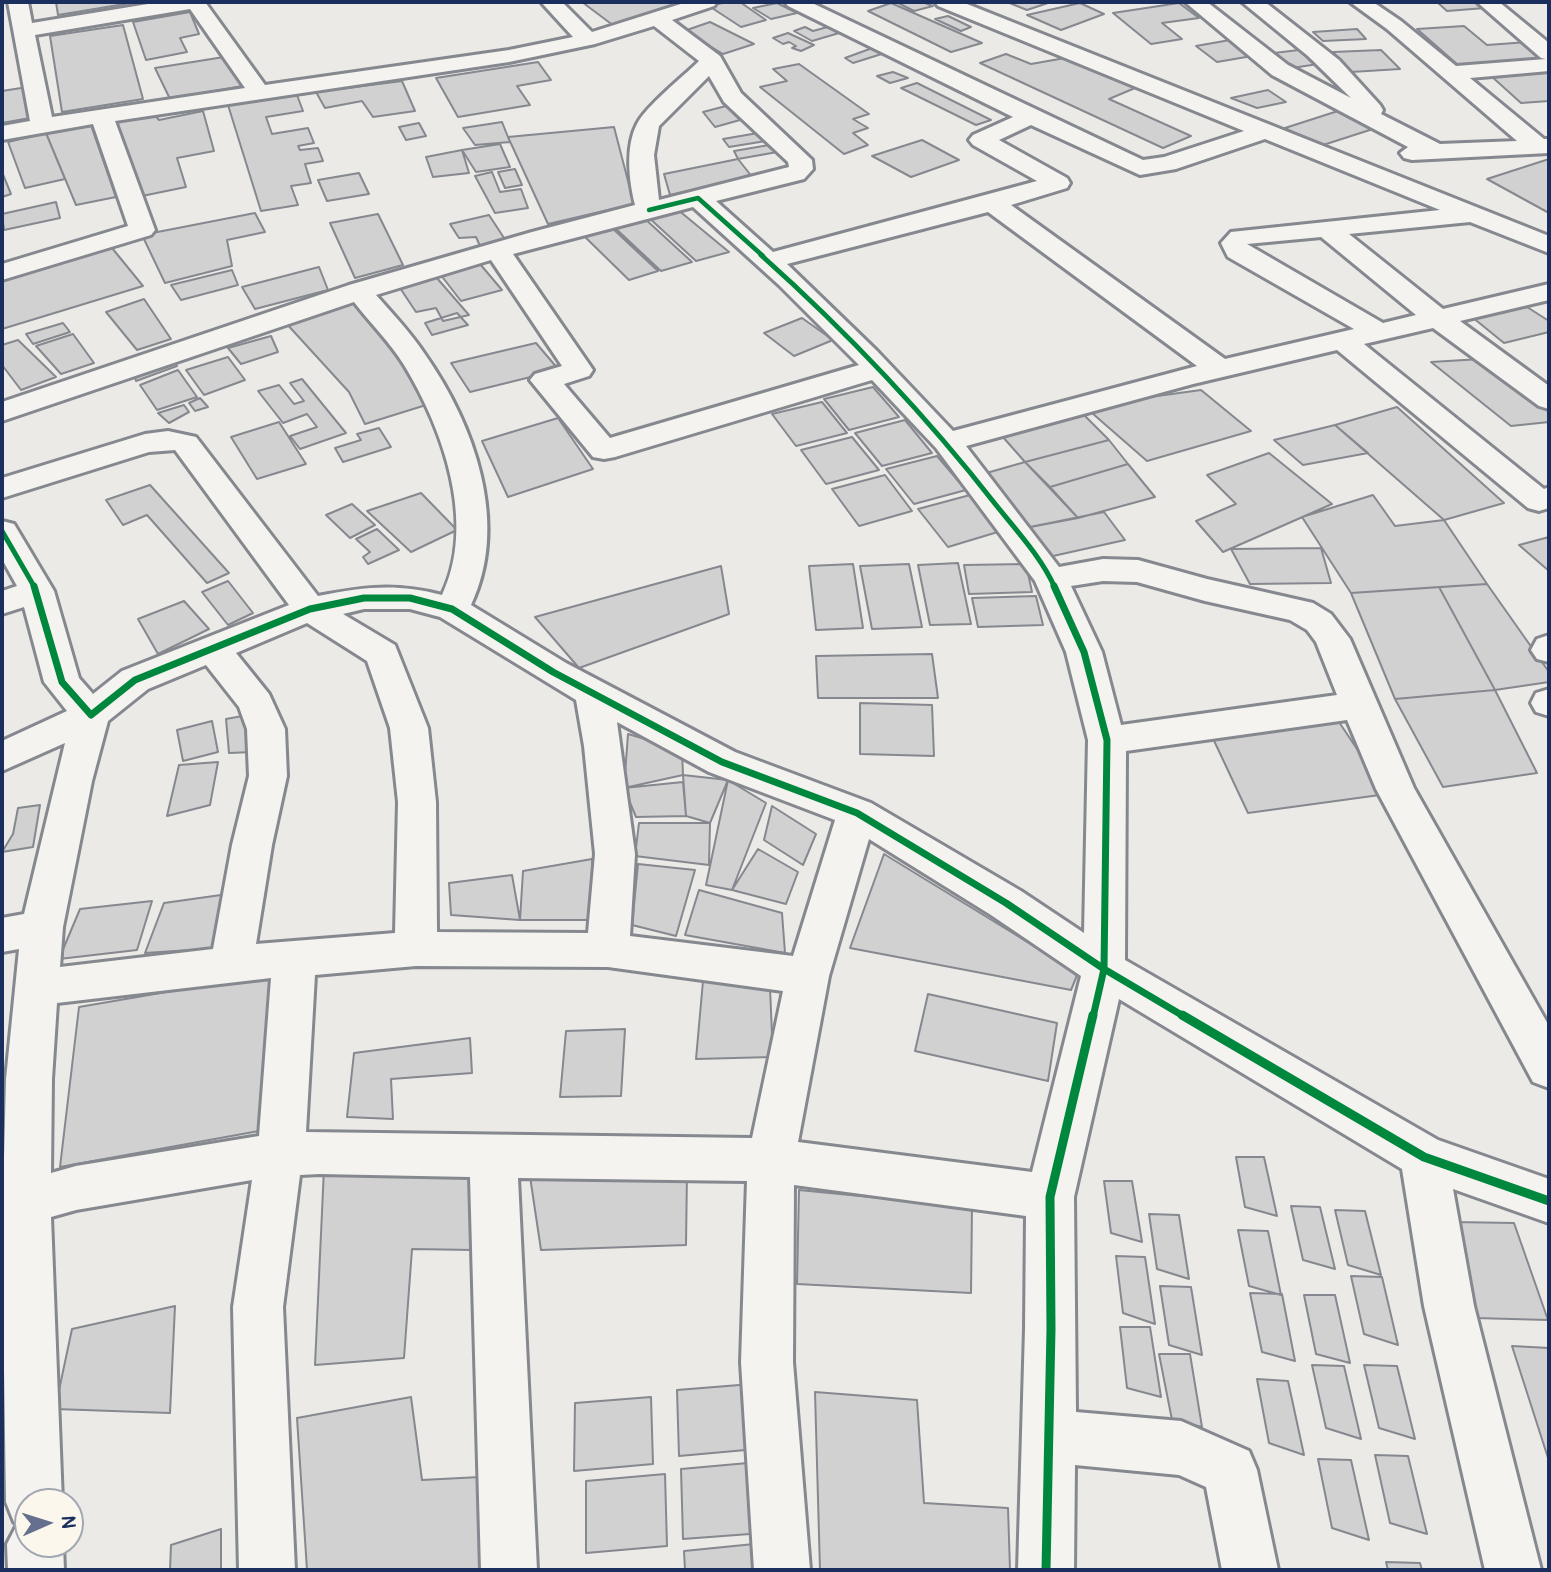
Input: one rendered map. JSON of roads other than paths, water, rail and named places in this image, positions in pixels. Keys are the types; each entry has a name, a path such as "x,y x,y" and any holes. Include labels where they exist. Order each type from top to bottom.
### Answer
{"street":[{"path":"18,2 42,125"},
{"path":"22,31 195,2 259,93"},
{"path":"551,2 589,40"},
{"path":"2,133 509,56 589,40 707,2"},
{"path":"795,2 1140,168 1168,164 1266,131"},
{"path":"945,2 1549,245"},
{"path":"1195,2 1280,70 1436,152"},
{"path":"1252,2 1326,58 1352,83 1382,123"},
{"path":"1360,2 1394,25 1451,74 1544,146"},
{"path":"1487,2 1549,53"},
{"path":"2,412 127,366 359,291 600,220 649,211 795,174 801,169 800,160 732,97 712,61 657,18"},
{"path":"649,211 643,191 644,134 648,124 712,61"},
{"path":"1451,74 1549,65"},
{"path":"2,272 142,230 102,116"},
{"path":"769,261 992,204 1058,183 981,139 1031,117"},
{"path":"1336,159 1544,146"},
{"path":"698,198 769,261 947,442 1051,579 1084,652 1107,740 1104,969 1050,1197 1051,1329 1046,1570"},
{"path":"992,204 1220,369"},
{"path":"1379,332 1237,251 1234,243 1240,237 1477,214"},
{"path":"1326,228 1436,317 1549,400"},
{"path":"496,250 579,370 545,380 604,450 878,369"},
{"path":"359,291 418,365 454,439 466,476 471,526 470,559 466,578 452,609"},
{"path":"947,442 1220,369 1436,317 1547,295"},
{"path":"1343,341 1539,501 1549,497"},
{"path":"2,488 145,443 168,440 185,443 310,609 382,654 409,728 417,802 416,949"},
{"path":"2,531 19,597 62,682 91,715"},
{"path":"1051,579 1103,570 1138,570 1205,590 1301,611 1319,622 1332,639 1395,789 1549,1068"},
{"path":"2,758 91,715 135,680 310,609 364,598 410,597 452,609 553,672 722,762 857,813 1006,903 1104,969 1424,1157 1549,1201"},
{"path":"214,650 256,703 265,729 268,776 252,845 232,964"},
{"path":"593,693 603,746 615,854 608,950"},
{"path":"1107,740 1360,705"},
{"path":"33,1488 18,1236 15,1082 37,988 22,931 73,780 91,715"},
{"path":"782,1570 767,1362 771,1160 808,976 857,813"},
{"path":"37,988 232,964 416,949 608,950 808,976"},
{"path":"267,1570 258,1307 277,1154 285,1114 294,959"},
{"path":"18,1236 76,1188 277,1154 771,1160 1050,1197"},
{"path":"493,1155 509,1570"},
{"path":"1424,1157 1449,1306 1513,1570"},
{"path":"1047,1436 1181,1448 1230,1469 1250,1570"}]}
